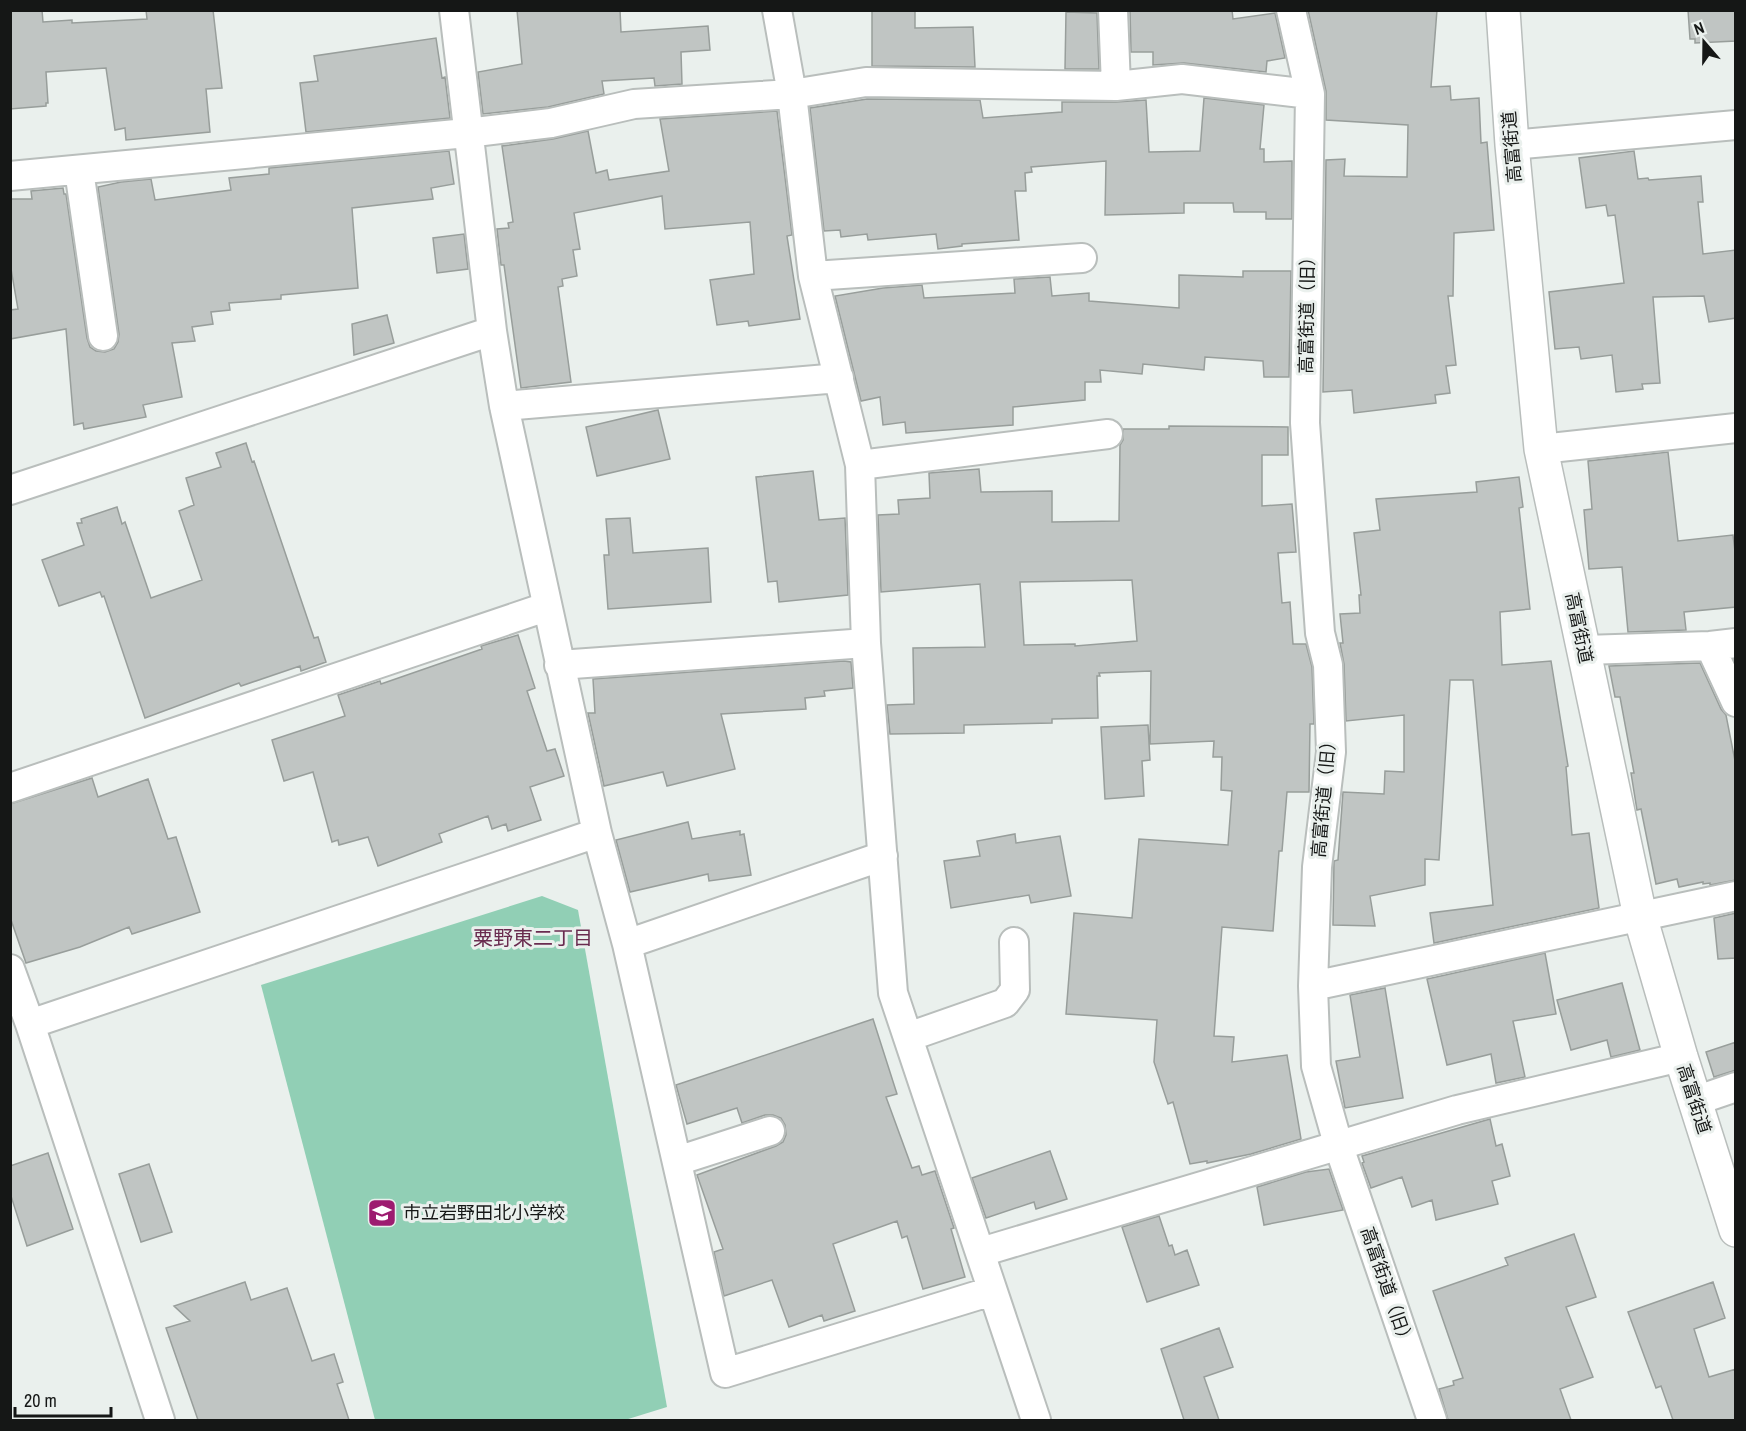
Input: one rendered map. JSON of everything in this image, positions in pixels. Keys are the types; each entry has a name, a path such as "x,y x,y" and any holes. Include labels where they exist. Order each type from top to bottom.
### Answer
{"street":[{"path":"454,10 492,332 504,405 546,607 597,833 627,944 724,1373 992,1291"},
{"path":"777,10 792,94 813,276 860,465 866,643 893,993 1036,1420"},
{"path":"1113,10 1116,86"},
{"name":"高富街道（旧）","path":"1291,10 1310,94 1305,423 1320,633 1328,665 1331,752 1317,867 1313,986 1316,1066 1338,1144 1432,1420"},
{"name":"高富街道","path":"1503,10 1512,145 1541,449 1640,916 1681,1057 1736,1230"},
{"path":"10,176 467,133 551,123 634,104 792,94 866,82 1116,86 1182,79 1310,94"},
{"path":"1512,145 1736,125"},
{"path":"79,170 103,336"},
{"path":"813,276 1082,258"},
{"path":"10,489 492,332"},
{"path":"504,405 839,378"},
{"path":"1541,449 1736,428"},
{"path":"860,465 1108,434"},
{"path":"10,788 546,607"},
{"path":"559,665 866,643"},
{"path":"1584,650 1723,645 1736,702"},
{"path":"30,1024 597,833"},
{"path":"627,944 883,856"},
{"path":"1313,986 1736,896"},
{"path":"908,1037 1005,1003 1015,990 1014,942"},
{"path":"10,969 160,1420"},
{"path":"981,1252 1457,1110 1681,1057"},
{"path":"1695,1101 1736,1087"},
{"path":"677,1161 770,1131"}],"green space":[{"path":"542,896 578,910 667,1407 625,1420 375,1420 261,985"}],"building":[{"path":"10,10 42,10 43,22 72,20 72,23 147,19 146,10 213,10 222,88 206,89 210,132 126,140 125,128 115,130 106,68 46,72 48,103 46,106 10,109"},
{"path":"517,10 620,10 621,32 708,26 710,50 681,52 682,84 655,86 654,78 602,81 604,94 548,107 483,114 478,72 522,64"},
{"path":"872,10 915,10 915,28 973,27 975,67 872,66"},
{"path":"1130,10 1232,10 1233,19 1275,13 1285,58 1267,61 1266,72 1184,63 1153,65 1153,52 1131,52"},
{"path":"1308,10 1437,10 1431,87 1450,86 1451,100 1479,98 1481,143 1487,142 1494,230 1454,233 1453,296 1448,296 1456,365 1446,366 1450,393 1435,395 1436,403 1354,413 1352,390 1323,392 1326,160 1345,159 1344,176 1407,177 1408,125 1326,120 1326,91"},
{"path":"1688,10 1735,10 1736,41 1695,43 1695,39 1690,39"},
{"path":"1066,12 1097,13 1099,69 1065,69"},
{"path":"436,38 442,78 445,77 450,118 306,132 300,83 318,81 314,56"},
{"path":"1204,98 1264,105 1260,149 1264,149 1264,162 1292,161 1292,219 1266,219 1266,212 1234,212 1233,203 1184,203 1184,213 1105,215 1106,161 1031,167 1032,172 1025,173 1026,191 1015,191 1019,240 962,244 962,246 938,249 936,234 868,240 867,234 841,237 840,230 824,231 810,108 867,99 980,100 983,118 1062,112 1062,102 1146,100 1149,152 1200,151"},
{"path":"777,111 792,235 787,236 800,319 749,326 748,321 717,325 710,280 754,274 750,222 665,229 662,196 574,213 580,249 573,250 577,276 562,279 563,286 558,287 571,382 521,388 497,229 509,228 508,223 513,222 502,146 553,139 588,131 596,173 607,170 609,180 669,171 660,119"},
{"path":"449,151 454,184 431,188 433,199 352,208 358,288 281,295 281,299 229,303 230,310 211,312 213,324 192,327 195,341 172,343 182,397 143,405 146,417 84,429 83,423 74,425 66,329 10,339 10,310 18,309 11,269 10,199 32,199 31,191 63,188 66,194 87,338 90,347 96,351 105,352 114,349 119,334 98,187 151,179 155,200 231,190 229,178 269,174 269,168"},
{"path":"1634,151 1638,179 1701,176 1703,202 1698,202 1703,254 1736,250 1736,318 1709,322 1704,296 1653,297 1660,383 1642,384 1643,389 1616,392 1612,355 1581,359 1579,347 1555,349 1549,292 1624,283 1615,215 1608,216 1606,205 1586,208 1579,158"},
{"path":"464,234 468,269 437,273 433,238"},
{"path":"1243,271 1291,271 1289,377 1264,377 1263,361 1205,357 1204,370 1143,364 1142,374 1100,370 1101,382 1085,382 1085,400 1013,407 1013,425 906,433 905,422 883,425 880,397 861,401 835,296 883,288 922,285 924,298 1015,293 1014,279 1050,277 1052,296 1089,293 1089,301 1179,308 1179,275 1243,277"},
{"path":"387,315 394,343 354,355 352,324"},
{"path":"658,410 670,459 597,476 586,427"},
{"path":"1169,426 1288,427 1288,455 1262,455 1262,506 1292,504 1296,552 1278,553 1282,603 1290,602 1293,644 1306,644 1312,667 1314,724 1310,724 1309,792 1287,792 1282,851 1279,851 1273,931 1222,927 1214,1036 1234,1037 1232,1062 1287,1055 1301,1139 1251,1154 1190,1164 1173,1102 1168,1104 1154,1062 1157,1020 1066,1014 1074,913 1132,918 1139,839 1228,845 1232,791 1221,790 1222,757 1213,757 1214,741 1150,744 1151,671 1099,673 1100,676 1097,676 1098,718 1052,719 1052,723 964,725 964,733 890,734 887,705 914,704 913,648 985,647 980,584 881,592 878,515 899,514 898,500 930,498 929,473 979,469 981,492 1052,491 1052,522 1119,521 1120,445 1123,440 1123,429 1169,429","holes":["1132,580 1137,641 1075,646 1075,644 1024,645 1020,582"]},
{"path":"246,443 314,638 318,637 326,662 301,671 300,666 241,686 239,683 145,718 104,596 102,597 100,592 59,606 42,560 84,545 77,523 82,523 81,519 117,507 122,524 125,522 151,598 202,580 179,511 194,505 186,478 221,467 216,453"},
{"path":"1668,452 1678,541 1733,535 1736,560 1736,607 1684,612 1686,630 1628,632 1622,567 1589,569 1584,510 1592,509 1588,461"},
{"path":"813,471 819,520 845,518 848,595 779,602 777,581 768,582 756,477"},
{"path":"1519,477 1523,507 1519,508 1530,609 1500,612 1502,665 1551,661 1568,766 1566,767 1572,835 1589,833 1599,908 1434,943 1430,913 1493,905 1473,680 1450,680 1439,860 1425,859 1425,885 1370,896 1375,926 1333,925 1334,861 1338,860 1343,792 1384,794 1385,771 1404,772 1404,715 1346,721 1340,614 1360,613 1359,595 1361,595 1354,533 1380,530 1376,499 1477,492 1476,482"},
{"path":"630,518 633,553 708,548 711,602 608,609 604,555 609,555 606,519"},
{"path":"518,635 535,688 527,691 547,751 555,749 564,776 530,787 541,820 508,831 506,824 492,829 488,816 439,834 442,842 378,866 368,837 339,845 338,840 332,842 313,772 284,781 272,740 345,716 338,695 380,681 381,684 482,649 481,646"},
{"path":"851,662 853,688 824,691 825,696 805,698 806,709 721,714 735,769 667,786 663,772 604,786 588,713 595,713 593,679"},
{"path":"1700,663 1726,715 1736,766 1736,880 1710,885 1710,883 1703,884 1703,882 1679,887 1677,879 1656,884 1641,809 1637,810 1631,773 1634,773 1620,697 1615,697 1609,666"},
{"path":"1148,725 1150,760 1142,761 1144,796 1105,799 1101,727"},
{"path":"92,778 98,797 148,779 168,839 176,837 200,912 132,934 129,927 80,947 26,963 10,917 10,804"},
{"path":"688,822 692,839 740,831 740,835 744,834 751,875 709,881 708,874 630,892 616,840"},
{"path":"1015,834 1016,843 1060,836 1071,896 1031,903 1029,895 951,908 944,861 980,856 977,841"},
{"path":"1736,913 1736,958 1718,959 1714,918"},
{"path":"1545,953 1556,1014 1513,1021 1525,1077 1496,1083 1491,1054 1447,1065 1427,979"},
{"path":"1622,983 1640,1050 1611,1057 1607,1040 1571,1050 1557,1000"},
{"path":"1385,988 1403,1098 1345,1108 1336,1061 1360,1057 1350,995"},
{"path":"873,1019 897,1094 886,1097 912,1168 919,1166 922,1175 935,1171 954,1228 951,1229 965,1277 923,1289 907,1236 902,1238 897,1221 833,1244 855,1311 824,1321 822,1315 789,1327 772,1280 724,1296 714,1252 723,1249 697,1175 776,1146 783,1142 786,1135 785,1125 781,1118 773,1115 765,1115 742,1123 737,1108 687,1124 676,1085"},
{"path":"1736,1042 1736,1070 1714,1077 1706,1052"},
{"path":"1490,1119 1496,1146 1502,1144 1510,1176 1492,1181 1498,1204 1436,1220 1432,1200 1412,1207 1402,1177 1371,1188 1362,1163 1364,1162 1362,1156"},
{"path":"1050,1151 1067,1199 1036,1209 1034,1202 986,1218 972,1178"},
{"path":"48,1153 73,1229 27,1246 10,1193 10,1166"},
{"path":"149,1164 172,1232 141,1242 119,1174"},
{"path":"1329,1169 1343,1210 1264,1225 1257,1187 1306,1172"},
{"path":"1159,1216 1169,1246 1172,1245 1175,1255 1187,1250 1199,1285 1147,1302 1122,1227"},
{"path":"1574,1234 1596,1297 1566,1307 1593,1377 1560,1389 1571,1420 1448,1420 1439,1389 1454,1385 1453,1381 1463,1378 1433,1291 1508,1265 1505,1258"},
{"path":"245,1282 251,1300 287,1288 312,1361 334,1354 343,1382 337,1384 349,1420 198,1420 166,1328 190,1321 174,1306"},
{"path":"1713,1282 1725,1318 1694,1329 1709,1377 1736,1369 1736,1420 1673,1420 1661,1386 1656,1388 1628,1312"},
{"path":"1219,1328 1233,1367 1204,1377 1219,1420 1184,1420 1161,1349"}],"place":[{"name":"市立岩野田北小学校","path":"382,1213"}],"district":[{"name":"粟野東二丁目","path":"533,938"}]}
